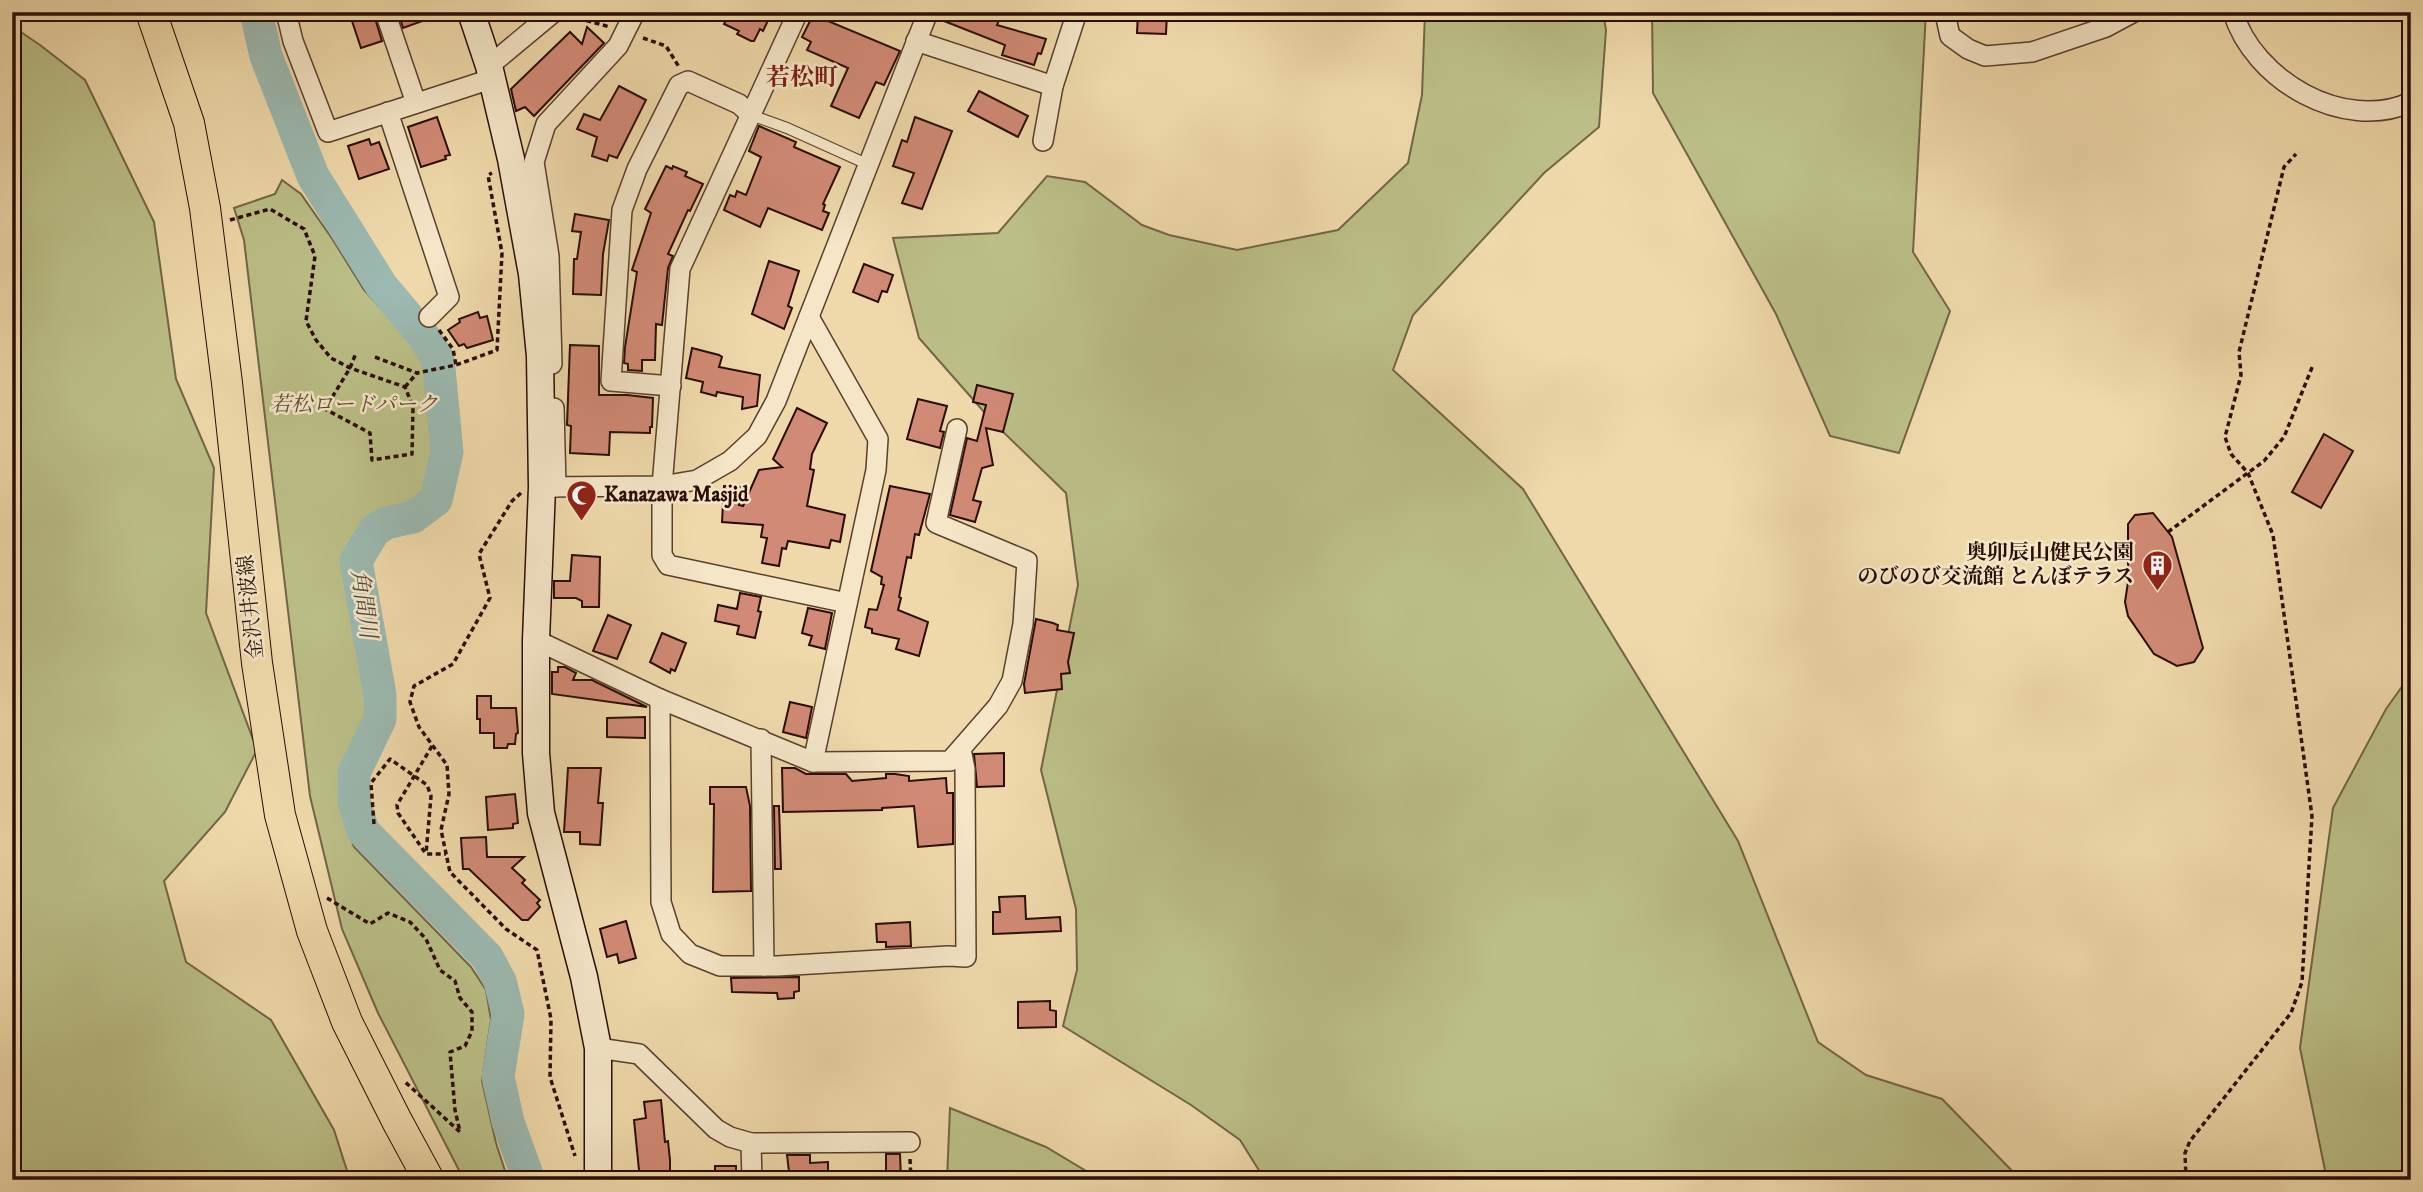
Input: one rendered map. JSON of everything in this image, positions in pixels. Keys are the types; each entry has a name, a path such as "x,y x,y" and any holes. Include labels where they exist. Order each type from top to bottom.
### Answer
{"main road":[{"name":"金沢井波線","path":"151,12 189,123 205,208 257,663 280,815 312,931 347,1022 429,1180"}],"street":[{"path":"285,12 293,41 328,132 416,103 490,73 560,14"},
{"path":"385,12 416,103"},
{"path":"471,12 490,73 511,159 532,274 540,356 541,488"},
{"path":"598,1168 598,1048 584,976 541,813 536,752 536,640 549,256 534,162 546,124 618,46 635,12"},
{"path":"798,12 680,269 662,486 662,555 668,565 847,603"},
{"path":"541,488 662,486 697,480 730,461 757,436 776,401 928,12"},
{"path":"1043,141 1053,86 1077,12"},
{"path":"1948,12 1946,18 1950,36 1985,56 2032,52 2106,27 2134,12"},
{"path":"2233,12 2236,23 2251,49 2285,83 2321,102 2353,110 2394,109 2411,102"},
{"path":"916,41 1053,86"},
{"path":"671,386 611,382 622,210 637,169 679,85 688,81 739,104 751,115"},
{"path":"387,113 449,297 429,317"},
{"path":"809,317 878,439 876,470 813,762"},
{"path":"536,640 660,698 813,762 950,761 998,706 1012,681 1023,624 1027,561 936,523 957,429"},
{"path":"660,698 661,902 671,934 690,954 720,966 966,957 965,769 961,749"},
{"path":"761,739 764,965"},
{"path":"598,1048 639,1054 716,1129 730,1137 751,1143 910,1142"},
{"path":"751,1143 752,1180"}],"lane":[{"path":"751,115 867,164"}],"path":[{"path":"12,27 16,12"},
{"path":"560,14 625,31 666,46 688,81"},
{"path":"2186,1180 2185,1153 2190,1141 2291,1013 2302,982 2312,816 2273,535 2248,473 2231,454 2225,437 2241,375 2239,352 2284,167 2296,154"},
{"path":"375,357 416,373 456,365 497,350 502,253 488,175 498,172"},
{"path":"225,222 270,209 304,229 316,256 306,321 316,340 331,358 350,368 405,387 413,407 412,454 372,460 370,433 325,409 350,368 356,353"},
{"path":"429,317 453,349 456,365"},
{"path":"2168,532 2264,461 2284,437 2313,365"},
{"path":"405,387 416,373"},
{"path":"541,488 512,501 479,554 490,598 453,664 414,686 410,702 419,727 447,765 449,794 441,830 450,872 506,929 537,950 551,1019 550,1077 574,1156 598,1168"},
{"path":"426,855 398,813 397,805 432,746"},
{"path":"374,824 371,783 390,759 427,785 431,796 426,855"},
{"path":"426,855 446,854"},
{"path":"327,898 370,924 388,914 410,922 426,939 440,970 455,981 460,998 472,1012 472,1031 464,1046 450,1052 455,1110 460,1132 402,1078"}],"green space":[{"path":"1425,12 1603,12 1606,30 1599,127 1544,173 1413,315 1393,370 1523,489 1738,841 1818,1042 1866,1075 1942,1099 2021,1180 1265,1180 1240,1140 1191,1105 1063,1026 1077,970 1076,909 1041,770 1078,585 1066,493 992,421 919,338 893,238 998,233 1047,176 1085,182 1142,225 1169,235 1237,250 1338,230 1408,163 1422,95"},
{"path":"1652,12 1926,12 1913,252 1950,311 1899,453 1830,436 1776,314 1653,93"},
{"path":"12,26 85,80 154,222 176,379 214,468 206,613 257,750 225,812 164,881 186,962 271,1020 334,1130 350,1180 12,1180"},
{"name":"若松ロードパーク","path":"282,180 301,194 364,290 386,314 422,334 438,359 447,452 436,500 413,517 386,523 374,530 356,561 366,714 340,777 341,810 354,847 471,967 486,990 491,1020 482,1081 496,1143 508,1180 464,1180 378,1013 342,929 310,796 244,240 234,208 275,194"},
{"path":"2411,674 2411,1180 2327,1180 2300,1048 2333,808 2386,709"},
{"path":"950,1108 1046,1147 1101,1180 947,1180"}],"building":[{"path":"349,12 373,12 382,41 361,48"},
{"path":"398,12 441,12 442,14 403,28"},
{"path":"730,12 772,12 763,31 760,29 754,41 751,41 724,24"},
{"path":"940,12 984,12 1000,18 997,25 1046,39 1041,54 1038,53 1034,65 1002,55 1005,45 939,19"},
{"path":"1138,12 1167,12 1166,34 1137,33"},
{"path":"812,17 821,18 900,51 884,85 876,82 859,118 831,106 848,68 807,50 811,42 802,37"},
{"path":"587,27 604,43 534,116 525,107 516,111 511,89 570,32 582,44"},
{"path":"619,86 646,100 617,158 609,155 607,161 592,156 597,137 577,129 584,114 600,120"},
{"path":"979,91 1028,116 1018,137 968,111"},
{"path":"437,117 450,155 445,156 446,159 421,167 408,127"},
{"path":"915,117 952,131 922,209 902,203 914,173 893,166 902,140 907,142"},
{"path":"759,126 796,142 794,147 840,167 823,204 823,211 829,213 822,230 768,208 760,227 724,210 730,195 735,197 737,191 746,195 761,157 749,151"},
{"path":"369,139 371,145 379,142 389,169 359,179 348,146"},
{"path":"666,166 687,172 685,176 703,184 668,254 673,256 668,268 662,325 656,324 655,360 642,360 642,371 628,370 628,364 624,363 625,347 637,272 632,270 651,213 645,209"},
{"path":"575,214 609,220 603,254 601,295 573,294 574,259 577,259 581,232 572,231"},
{"path":"769,261 799,271 788,306 792,308 784,329 752,314"},
{"path":"864,264 893,275 887,292 882,291 878,302 853,292"},
{"path":"478,312 480,318 487,316 493,340 467,348 464,344 459,346 448,330 460,322 459,319"},
{"path":"570,345 599,346 599,395 653,398 650,433 610,432 609,455 570,453 571,426 567,425"},
{"path":"692,348 722,357 719,367 760,375 757,406 742,409 743,397 717,392 716,396 701,392 703,382 686,378"},
{"path":"977,385 1013,394 1003,432 986,428 993,465 982,468 973,500 981,502 975,522 950,515 967,438 977,441 986,405 973,402"},
{"path":"918,399 947,406 940,431 944,432 940,448 907,439"},
{"path":"797,408 827,423 812,454 810,469 814,470 807,506 845,515 840,542 831,540 829,548 788,541 786,549 782,548 779,566 762,563 767,538 761,537 763,525 722,522 724,486 742,487 739,505 743,506 759,470 782,467 773,459"},
{"path":"2324,434 2353,451 2321,508 2292,492"},
{"path":"890,486 930,494 919,535 915,534 911,558 907,557 898,610 928,622 919,656 896,649 899,639 872,633 872,629 865,627 869,609 877,610 884,585 881,584 882,577 871,571"},
{"name":"奥卯辰山健民公園 のびのび交流館 とんぼテラス","path":"2153,513 2172,537 2203,648 2194,662 2177,666 2154,654 2128,616 2125,602 2128,582 2128,524 2135,515"},
{"path":"572,555 600,557 599,607 582,607 582,601 576,598 554,598 554,581 570,581"},
{"path":"740,593 761,597 758,611 761,612 755,638 737,634 739,626 715,621 718,605 737,609"},
{"path":"808,608 832,613 825,649 809,645 812,636 802,633"},
{"path":"608,615 631,625 617,659 593,651"},
{"path":"1036,619 1058,625 1057,630 1074,633 1068,662 1070,673 1061,674 1062,689 1025,693 1024,684"},
{"path":"662,633 686,643 675,671 671,669 670,673 650,662"},
{"path":"558,667 565,667 576,673 573,680 592,680 647,707 552,694 552,672 558,672"},
{"path":"477,696 491,696 491,708 516,708 518,733 515,744 508,744 507,748 494,748 494,733 480,733"},
{"path":"790,702 812,707 806,738 783,732"},
{"path":"645,717 645,738 607,737 607,718"},
{"path":"1004,753 1004,786 977,787 974,754"},
{"path":"568,768 601,768 598,803 603,803 600,845 580,844 580,832 564,832"},
{"path":"782,768 795,768 806,774 846,774 852,781 886,778 886,774 909,776 909,781 946,778 947,793 953,793 953,844 918,847 914,806 882,810 783,812"},
{"path":"710,787 746,787 750,806 751,891 713,892 714,804 710,804"},
{"path":"515,794 518,823 513,824 513,828 488,830 486,797"},
{"path":"774,806 779,806 781,869 775,869"},
{"path":"486,837 487,857 524,857 512,868 525,880 522,883 540,900 537,903 540,907 528,920 522,920 469,869 463,869 461,838"},
{"path":"1025,896 1026,919 1060,917 1061,931 993,934 993,912 1000,912 999,897"},
{"path":"626,921 636,958 619,963 617,954 607,957 600,929"},
{"path":"910,922 911,946 886,947 886,942 877,942 876,924"},
{"path":"799,977 799,991 794,992 794,998 778,999 777,993 732,992 731,978"},
{"path":"1050,1001 1050,1010 1056,1011 1056,1027 1018,1028 1018,1002"},
{"path":"661,1100 665,1142 668,1141 670,1180 640,1180 634,1120 646,1118 644,1102"},
{"path":"886,1154 900,1154 901,1180 886,1180"},
{"path":"787,1155 810,1155 810,1163 828,1162 828,1180 790,1180"},
{"path":"715,1166 736,1166 736,1180 715,1180"}],"waterway":[{"name":"角間川","path":"256,12 266,56 313,176 381,285 422,334 438,359 447,452 436,500 413,517 386,523 374,531 356,561 380,695 380,719 354,773 354,802 363,831 487,957 500,981 508,1014 498,1077 508,1122 529,1180"}],"place":[{"name":"Kanazawa Masjid","path":"581,522"},
{"name":"奥卯辰山健民公園 のびのび交流館 とんぼテラス","path":"2157,592"}],"district":[{"name":"若松町","path":"802,78"}]}
